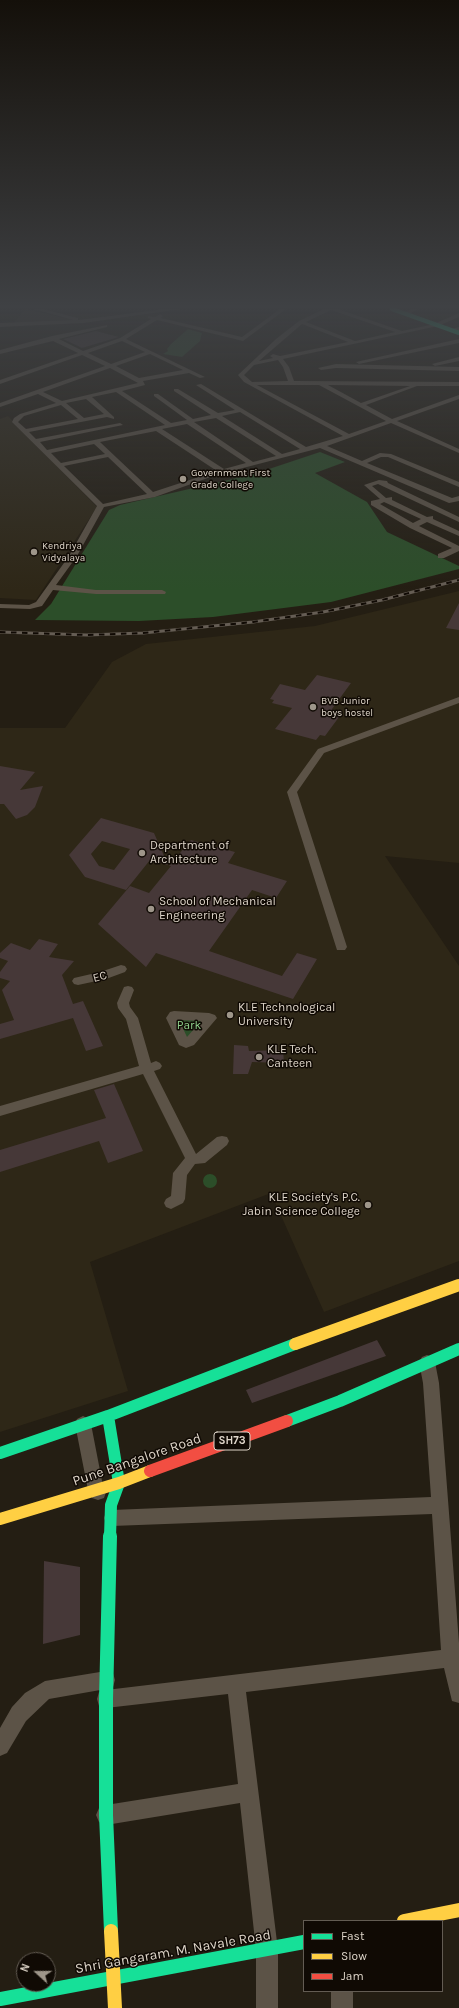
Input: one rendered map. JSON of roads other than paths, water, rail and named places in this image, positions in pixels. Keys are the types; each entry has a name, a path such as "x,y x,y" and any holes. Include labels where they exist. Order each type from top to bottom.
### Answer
{"main road":[{"path":"0,1453 108,1416 242,1364 459,1285"},
{"name":"Pune Bangalore Road","path":"0,1520 119,1483 340,1401 459,1349"},
{"path":"108,1416 119,1483 111,1511 106,1680 106,1814 115,1977 115,2008"},
{"path":"409,1920 459,1910"},
{"name":"Shri Gangaram. M. Navale Road","path":"0,1999 303,1942"}],"street":[{"path":"83,420 62,403 18,418 15,422 26,431 101,506"},
{"path":"95,403 120,424 129,434"},
{"path":"136,403 171,426"},
{"path":"166,403 252,464"},
{"path":"197,403 281,456"},
{"path":"229,403 306,450"},
{"path":"286,403 349,437"},
{"path":"357,403 391,421 459,451"},
{"path":"361,405 368,403"},
{"path":"101,506 152,495 223,472 321,446 443,403"},
{"path":"47,452 242,410"},
{"path":"26,431 109,415"},
{"path":"36,441 120,424"},
{"path":"156,428 223,472"},
{"path":"95,441 152,495"},
{"path":"321,446 404,481 456,500 459,506 413,526"},
{"path":"60,465 110,455"},
{"path":"362,463 380,455 389,455 459,485"},
{"path":"404,481 379,482 367,485 385,500 459,534"},
{"path":"379,482 459,520"},
{"path":"408,495 374,503 413,526 459,549"},
{"path":"0,606 35,606 51,587 72,556 97,516 101,506"},
{"path":"442,556 459,549"},
{"path":"51,587 96,592 162,592"},
{"path":"341,948 292,792 321,751 357,739 459,700"},
{"name":"EC","path":"78,982 102,976 121,969"},
{"path":"128,990 123,1003 124,1008 132,1018 150,1068 192,1159"},
{"path":"0,1111 150,1068"},
{"path":"171,1203 178,1199 180,1173 192,1159 200,1159 222,1141"},
{"path":"427,1362 431,1383 440,1505 459,1694"},
{"path":"83,1424 96,1490 111,1511 440,1505"},
{"path":"106,1699 455,1657"},
{"path":"0,1746 19,1714 32,1700 45,1690 106,1680"},
{"path":"236,1684 267,1950 267,2008"},
{"path":"106,1814 249,1792"},
{"path":"342,1992 342,2008"}],"railway":[{"path":"0,632 87,635 143,633 253,622 323,612 382,600 459,580"}],"place":[{"name":"Government First Grade College","path":"183,479"},
{"name":"Kendriya Vidyalaya","path":"34,552"},
{"name":"BVB Junior boys hostel","path":"313,707"},
{"name":"Department of Architecture","path":"142,853"},
{"name":"School of Mechanical Engineering","path":"151,909"},
{"name":"KLE Technological University","path":"230,1015"},
{"name":"KLE Tech. Canteen","path":"259,1057"},
{"name":"KLE Society's P.C. Jabin Science College","path":"368,1205"}],"park label":[{"name":"Park","path":"189,1026"}]}
